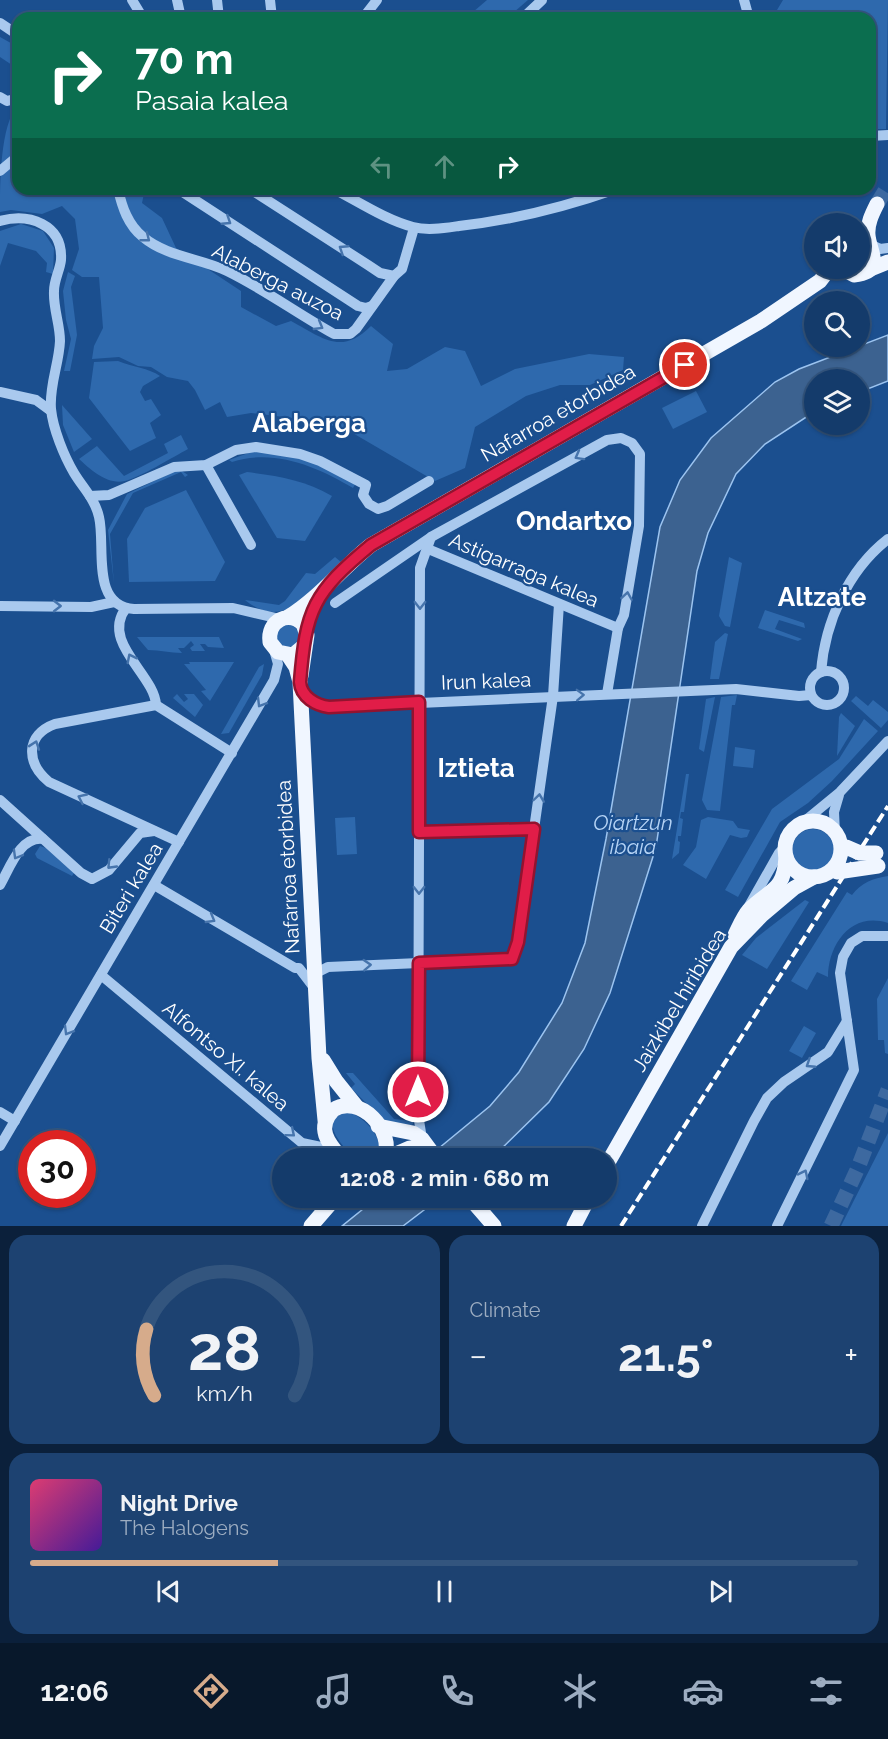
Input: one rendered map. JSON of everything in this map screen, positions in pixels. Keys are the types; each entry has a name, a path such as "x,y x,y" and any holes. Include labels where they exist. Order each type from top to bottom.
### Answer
{"main road":[{"path":"870,214 877,204 870,221"},
{"path":"870,251 874,260 870,267"},
{"name":"Nafarroa etorbidea","path":"870,269 888,262"},
{"name":"Nafarroa etorbidea","path":"306,629 312,608 324,589 346,565 371,545 761,321 826,279"},
{"name":"Nafarroa etorbidea","path":"284,618 324,589"},
{"path":"284,618 299,621 306,629 305,645 297,653 277,647 272,627 284,618"},
{"name":"Nafarroa etorbidea","path":"305,645 301,686 315,985 324,1133 334,1148"},
{"name":"Nafarroa etorbidea","path":"277,647 296,667 301,686"},
{"path":"731,947 741,922 749,910 770,895 780,883 790,833 801,824 820,822 841,841 860,853 883,856"},
{"path":"826,874 837,864 841,841"},
{"path":"785,852 797,872 826,874 883,856"},
{"name":"Jaizkibel hiribidea","path":"616,1148 731,947 762,915 794,888 826,874"},
{"name":"Nafarroa etorbidea","path":"319,1050 329,1071 356,1106 367,1113 378,1126"},
{"path":"325,1120 338,1107 356,1106"},
{"path":"378,1126 408,1131 422,1139 428,1148"},
{"path":"378,1126 387,1142 386,1148"},
{"path":"311,1226 327,1208"},
{"path":"479,1208 494,1225"},
{"path":"572,1224 582,1208"}],"street":[{"path":"368,12 377,0"},
{"path":"529,12 542,0"},
{"path":"0,171 12,161"},
{"name":"Alaberga auzoa","path":"119,195 121,206 130,223 142,237 171,253 228,272 334,334 350,334 356,329 394,276 402,269 414,228"},
{"name":"Alaberga auzoa","path":"187,195 358,306 366,308 372,306"},
{"path":"259,195 374,269 394,276"},
{"path":"346,195 414,228 469,225 569,205 598,195"},
{"path":"0,221 16,218 38,220 51,229 60,249 61,259 54,292 60,341 51,411 72,468 90,496 100,520 104,582 114,602 126,608 232,609 284,618"},
{"path":"870,244 880,249 888,248"},
{"path":"0,392 36,400 45,399 52,394"},
{"path":"36,400 51,411"},
{"path":"335,603 431,537 607,440 621,438 633,443 640,454 639,526 624,615 618,628 607,694 747,689 799,696 811,695"},
{"path":"90,496 109,495 174,467 206,465 236,450 256,447 300,454 320,461 366,485 363,495 369,504 378,509 429,481"},
{"path":"206,465 250,545"},
{"name":"Astigarraga kalea","path":"431,537 428,549 618,628"},
{"path":"820,672 832,671 841,678 843,694 836,703 826,705 817,702 811,695 811,681 820,672 822,650 845,590 867,558 888,539"},
{"path":"422,1139 418,1114 420,568 422,558 428,549"},
{"path":"0,606 91,607 114,602"},
{"path":"315,985 318,972 328,967 512,959 518,942 554,696 559,604"},
{"path":"126,608 122,614 120,636 155,697 156,705"},
{"path":"245,611 260,622 277,647"},
{"name":"Biteri kalea","path":"1,1143 277,675 277,647"},
{"name":"Irun kalea","path":"301,686 320,706 329,707 607,694"},
{"path":"179,842 49,782 34,767 31,755 38,734 46,727 156,705 232,753"},
{"path":"801,824 840,792 888,741"},
{"path":"840,792 834,812 841,841"},
{"path":"0,800 81,873 92,879 109,870 140,833 154,831"},
{"path":"419,832 534,829"},
{"path":"0,885 22,846 30,840 43,839"},
{"path":"153,885 295,968 299,968 315,985"},
{"path":"777,1226 854,1070 840,973 843,957 851,943 862,936 888,936"},
{"name":"Alfontso XI. kalea","path":"100,975 302,1143 318,1148"},
{"path":"702,1226 767,1098 784,1082 828,1052 848,1021"},
{"path":"828,1052 841,1050 848,1054 854,1062"},
{"path":"0,1112 15,1120"}],"shaded area":[{"path":"487,0 528,0 514,12 473,12"},
{"path":"783,0 888,0 886,129 876,129 876,12 774,12"},
{"path":"0,37 12,44 12,65 0,57"},
{"path":"12,114 12,195 144,195 142,203 162,218 176,248 241,291 241,307 276,326 291,321 332,341 350,340 371,326 393,344 387,371 407,369 445,347 465,351 481,386 515,369 589,354 624,357 623,370 590,385 560,385 526,396 475,427 465,468 435,481 344,428 300,419 251,413 227,417 220,402 205,410 188,381 167,377 151,367 138,366 119,357 92,359 94,346 103,328 99,277 82,277 72,270 79,249 75,219 62,206 42,214 11,210 0,212 1,171 4,140"},
{"path":"21,224 43,231 54,248 53,274 46,272 47,263 36,251 8,243 0,266 0,231"},
{"path":"68,272 75,276 71,287 77,335 70,371 64,371 71,339 66,320 63,291"},
{"path":"118,361 160,376 143,386 140,392 145,401 151,399 161,415 150,423 156,438 130,451 89,398 94,362"},
{"path":"696,391 707,412 673,429 662,408"},
{"path":"62,405 92,439 74,452 63,425"},
{"path":"181,435 188,449 147,472 125,481 106,479 79,459 97,446 124,476 168,453 164,444"},
{"path":"257,450 299,456 356,483 353,488 310,467 280,459 264,457 232,462 229,460"},
{"path":"179,469 188,475 185,477 181,472 133,493 110,534 114,584 108,530 127,494"},
{"path":"247,472 301,482 332,496 305,541 277,538 239,475"},
{"path":"186,490 225,562 215,581 129,582 127,539 145,508"},
{"path":"335,557 341,562 309,594 286,610 274,612 260,609 245,600 279,605 285,601 306,573 315,574"},
{"path":"729,557 742,563 730,627 725,626 719,616"},
{"path":"765,610 804,623 805,628 779,620 775,629 802,639 798,641 758,628"},
{"path":"284,625 292,625 299,632 299,640 292,647 284,647 277,640 277,632"},
{"path":"725,633 728,634 719,679 710,679 715,642"},
{"path":"137,637 219,637 224,648 200,644 205,651 192,651 190,648 194,645 191,641 184,648 178,648 182,653 148,650"},
{"path":"189,662 234,662 210,701 201,691 206,690 184,664 190,664"},
{"path":"264,664 262,675 229,733 221,734 259,667"},
{"path":"177,694 184,702 188,699 184,694 194,694 203,705 195,717 173,698"},
{"path":"737,695 735,705 732,705 720,811 707,810 702,800 721,697"},
{"path":"856,696 868,706 873,700 888,712 888,720 881,728 851,701"},
{"path":"715,697 704,752 699,749 706,699"},
{"path":"841,713 855,726 837,756 839,717"},
{"path":"864,719 878,731 832,781 808,803 780,822 738,897 725,890 772,809 839,759"},
{"path":"735,747 755,750 753,768 733,766"},
{"path":"686,774 689,774 684,812 681,812 680,818 683,819 681,836 678,836 679,853 672,859"},
{"path":"355,817 357,854 337,855 335,818"},
{"path":"708,817 733,821 738,828 750,830 747,837 730,835 706,879 683,865 696,847 701,820"},
{"path":"813,829 828,835 834,850 828,865 813,871 798,865 792,850 798,835"},
{"path":"40,846 46,848 74,873 72,876 37,858 35,854"},
{"path":"888,876 888,923 863,922 853,926 837,943 832,953 828,977 817,972 807,990 791,981 847,892 852,895 868,882"},
{"path":"805,900 809,902 767,969 742,955 756,938"},
{"path":"888,978 888,1054 885,1053 884,1040 878,1040 877,999"},
{"path":"804,1026 816,1033 802,1058 789,1051"},
{"path":"346,1073 353,1073 394,1119 413,1121 413,1124 410,1126 385,1122 351,1088 355,1084"},
{"path":"349,1112 364,1121 376,1136 378,1148 345,1148 333,1126 334,1120 339,1115"},
{"path":"888,1133 888,1226 841,1226"}],"water":[{"name":"Oiartzun ibaia","path":"888,335 888,381 870,388 870,369 804,369 804,419 765,444 736,474 708,533 697,571 656,847 610,993 584,1049 549,1102 502,1148 439,1148 490,1106 519,1072 562,1003 585,943 606,839 660,527 680,480 711,438 775,382 799,369 830,357 870,357 870,342"},
{"path":"364,1208 427,1208 403,1226 342,1226"}],"tunnel":[{"path":"877,204 888,186"},
{"path":"831,1226 858,1168 888,1090"}],"railway":[{"path":"621,1226 888,806"}],"district":[{"name":"Alaberga","path":"309,423"},
{"name":"Ondartxo","path":"574,521"},
{"name":"Altzate","path":"822,597"},
{"name":"Iztieta","path":"476,768"}],"route":[{"path":"418,1092 419,963 512,959 518,942 534,829 419,832 419,702 329,707 320,706 310,699 301,690 300,682 302,659 307,640 306,629 312,608 324,589 346,565 371,545 685,365"}]}
